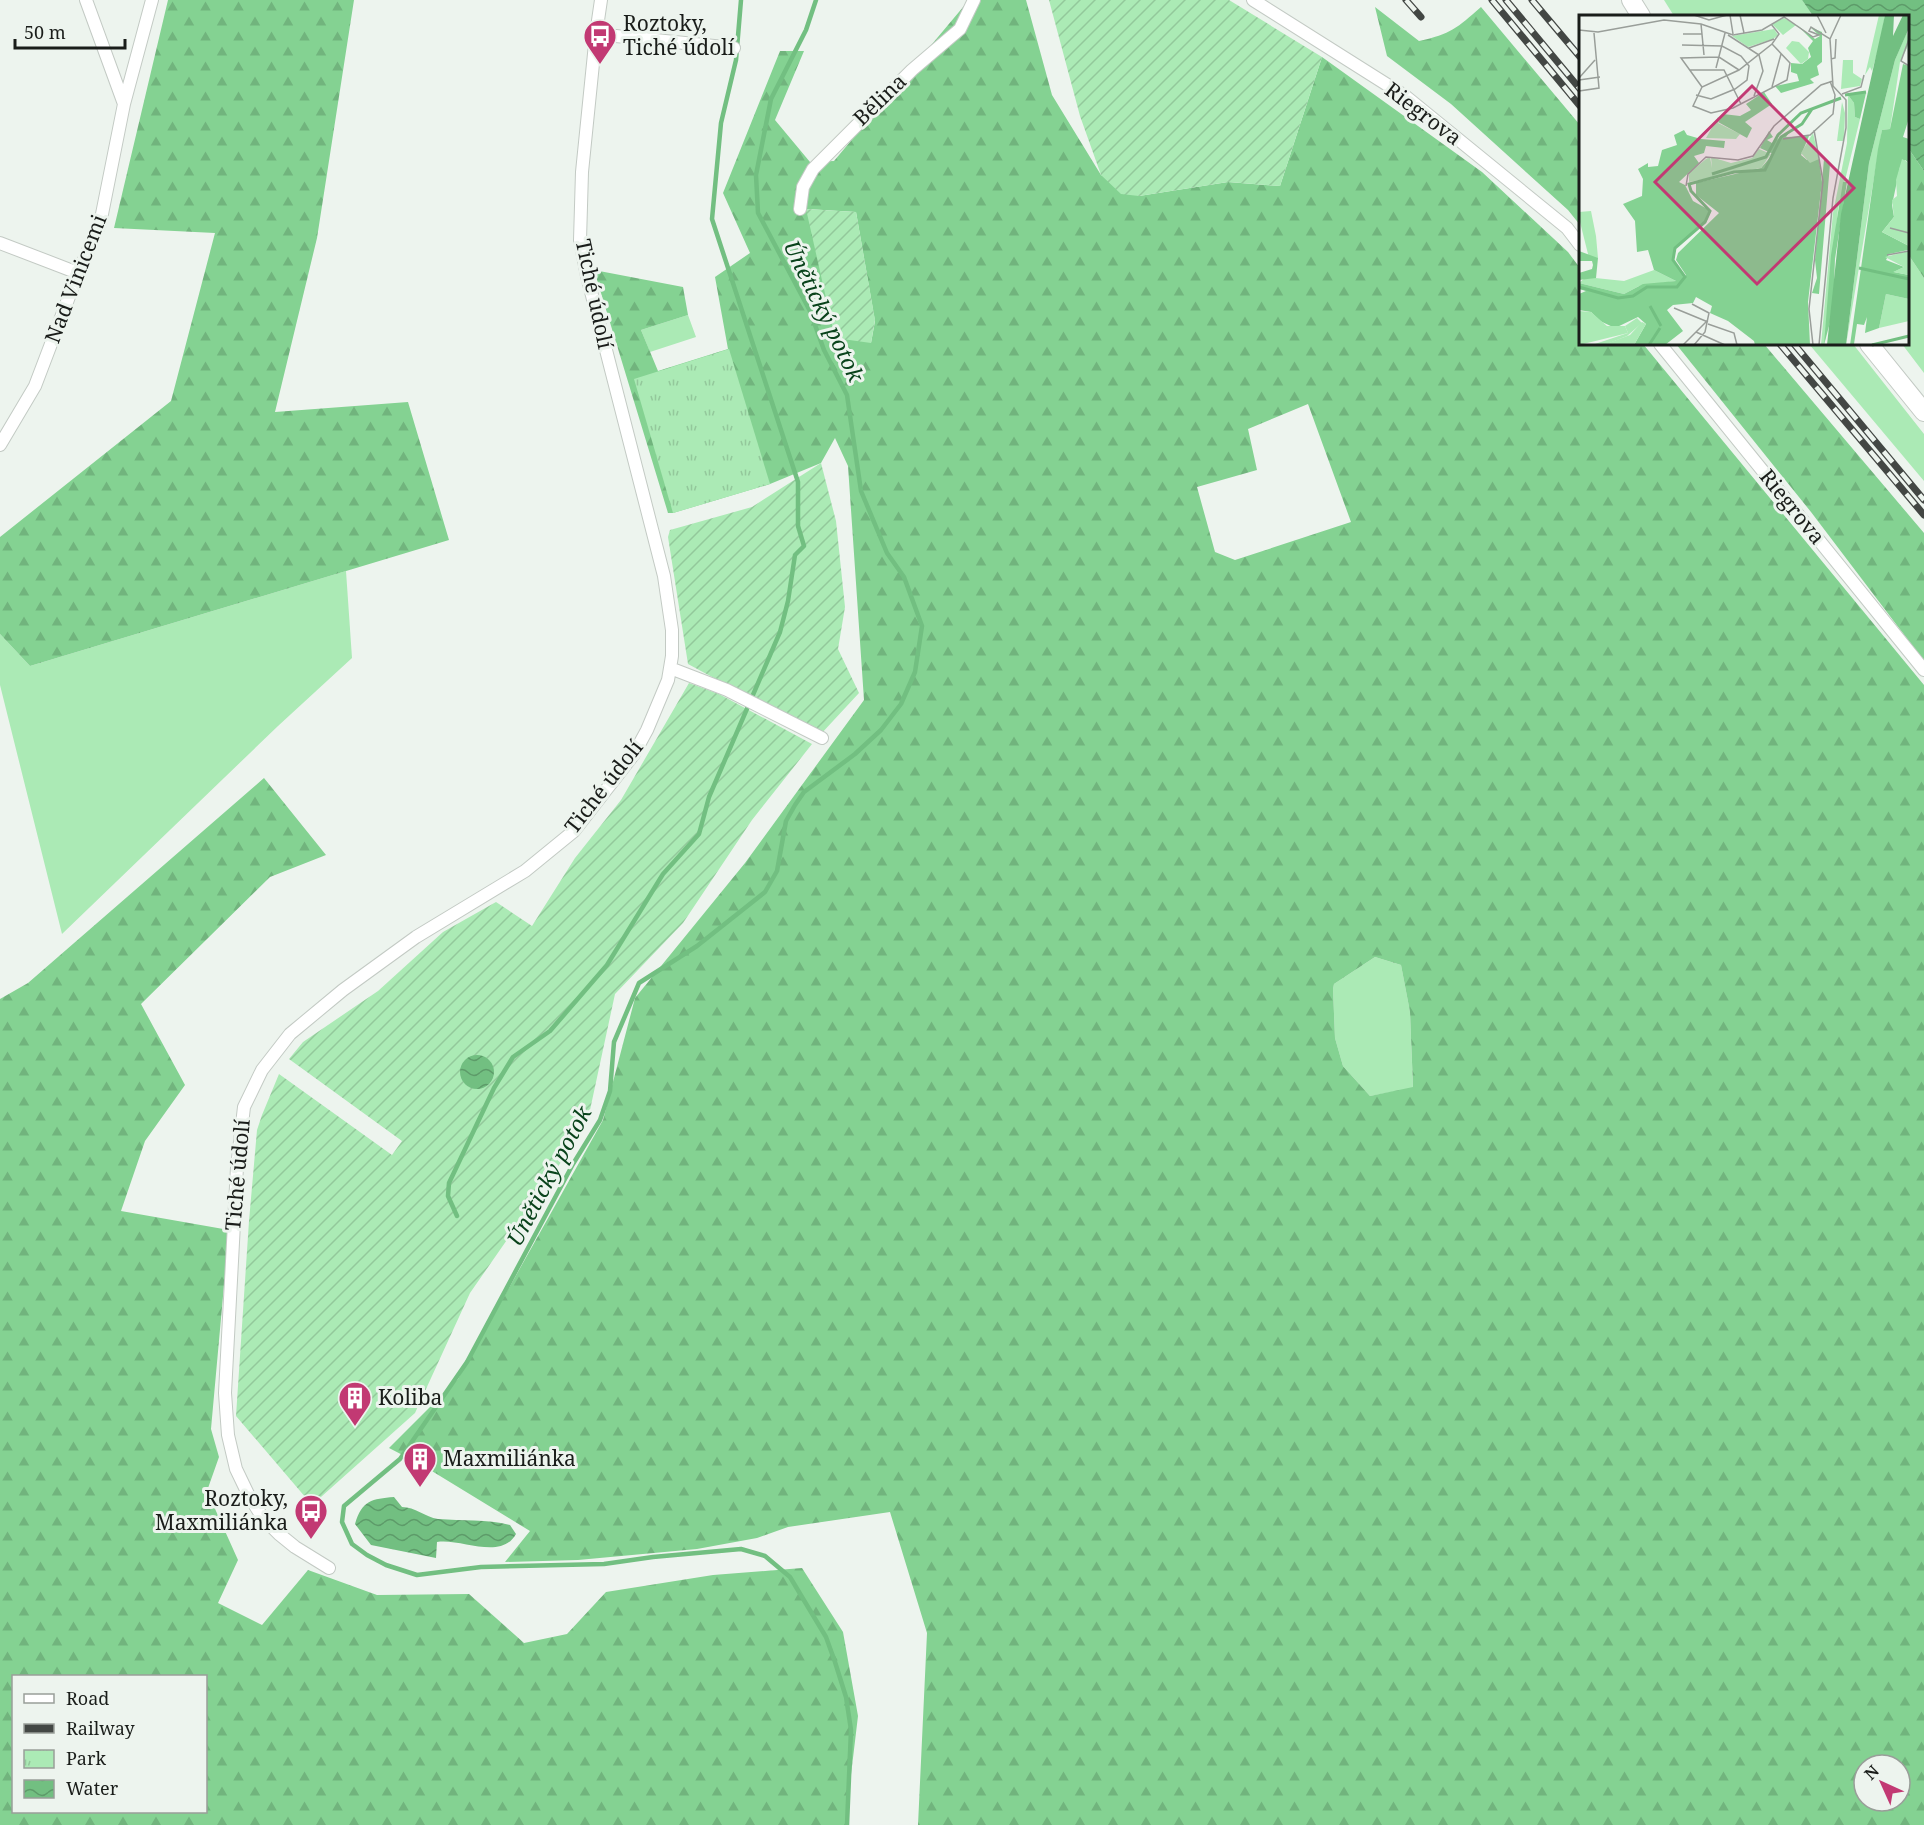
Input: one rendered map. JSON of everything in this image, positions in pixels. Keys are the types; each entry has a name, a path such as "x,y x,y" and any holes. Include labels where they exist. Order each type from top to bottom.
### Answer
{"main road":[{"path":"1631,0 1640,15"},
{"path":"1870,345 1924,412"}],"street":[{"path":"86,0 124,105"},
{"name":"Nad Vinicemi","path":"0,445 35,386 78,273 100,224 124,105 152,0"},
{"name":"Tiché údolí","path":"329,1568 295,1547 263,1518 236,1469 228,1435 225,1393 237,1167 244,1107 262,1070 290,1034 343,990 416,937 525,871 574,831 634,753 647,730 668,680 672,656 672,630 663,576 587,276 580,240 582,172 601,0"},
{"name":"Bělina","path":"800,208 803,187 813,169 912,70 960,29 974,0"},
{"name":"Riegrova","path":"1252,0 1405,96 1567,228 1579,243"},
{"path":"596,34 734,48"},
{"path":"0,243 78,273"},
{"name":"Riegrova","path":"1661,345 1924,670"},
{"path":"670,668 727,690 822,738"}],"green space":[{"path":"168,0 354,0 317,238 275,412 408,402 449,540 30,666 0,634 0,537 171,401 215,233 114,228"},
{"path":"969,0 1026,0 1052,95 1101,175 1139,196 1228,182 1280,186 1322,57 1482,172 1568,252 1579,267 1579,345 1644,345 1924,685 1924,1825 918,1825 927,1633 890,1512 788,1527 757,1538 697,1549 578,1560 505,1562 530,1531 422,1465 389,1448 458,1379 603,1120 635,998 745,863 864,700 848,466 835,438 821,463 770,484 668,513 594,270 683,287 688,315 641,330 658,371 728,349 715,277 750,253 723,193 780,51 804,51 775,120 810,162 834,161","holes":["807,209 856,212 875,321 871,343","1308,404 1351,522 1235,560 1215,552 1197,487 1257,470 1248,429","1375,957 1401,965 1410,1012 1413,1087 1370,1096 1343,1066 1335,1038 1334,984"]},
{"path":"1049,0 1229,0 1322,57 1280,186 1228,182 1139,196 1121,194 1101,175 1080,116"},
{"path":"1664,0 1802,0 1811,13 1808,15 1673,15"},
{"path":"1375,7 1419,41 1439,36 1453,29 1481,7 1579,124 1579,224 1568,210 1451,104 1387,56"},
{"path":"1909,149 1924,171 1924,278 1909,256"},
{"path":"806,209 856,212 875,320 871,343 835,338"},
{"path":"1909,256 1924,278 1924,373 1903,345 1909,345"},
{"path":"688,315 696,337 650,352 641,330"},
{"path":"1677,345 1765,345 1924,533 1924,661 1811,512"},
{"path":"1810,345 1854,345 1924,434 1924,481"},
{"path":"729,349 770,484 673,513 634,379"},
{"path":"821,463 836,521 845,607 838,649 859,693 820,735 688,664 668,537 670,530 752,507"},
{"path":"346,571 352,658 62,934 0,685 0,634 30,666"},
{"path":"689,683 719,694 812,744 752,820 683,923 615,994 590,1110 575,1142 470,1293 415,1413 312,1505 236,1416 257,1130 279,1074 392,1155 402,1141 289,1059 303,1042 378,991 443,932 496,902 532,926 575,858 621,800"},
{"path":"264,778 326,855 270,877 141,1004 185,1085 145,1141 121,1211 229,1230 211,1429 219,1457 207,1491 238,1560 218,1603 262,1625 308,1570 377,1595 469,1594 524,1643 567,1634 606,1592 713,1575 802,1568 843,1632 858,1716 845,1825 0,1825 0,999 28,983"},
{"path":"1375,957 1401,965 1410,1012 1413,1088 1370,1096 1343,1066 1335,1038 1333,989 1334,984"}],"water":[{"path":"1802,0 1924,0 1924,171 1909,149 1909,15 1812,15"},
{"path":"477,1055 489,1060 494,1072 489,1084 477,1089 465,1084 460,1072 465,1060"},
{"path":"394,1497 402,1507 433,1518 501,1523 510,1525 516,1534 509,1542 501,1546 480,1547 437,1542 436,1558 371,1545 355,1524 358,1516 369,1502"}],"waterway":[{"path":"457,1216 448,1196 449,1183 494,1088 513,1057 550,1031 607,965 663,874 699,834 709,797 780,632 788,601 795,555 804,546 798,526 798,482 712,219 721,123 736,60 741,0"},
{"name":"Únětický potok","path":"816,0 806,30 771,99 756,175 758,213 810,311 824,350 847,395 861,491 887,553 904,577 922,626 915,672 901,704 881,730 855,754 804,792 795,805 786,821 777,871 765,892 697,946 639,983 614,1042 610,1091 600,1120 573,1164 467,1362 400,1459 344,1506 342,1522 352,1544 367,1555 386,1565 417,1575 481,1567 604,1564 741,1549 765,1556 790,1577 826,1637 846,1697 851,1730 847,1825"}],"railway":[{"path":"1406,0 1421,17"},
{"path":"1492,0 1579,105"},
{"path":"1506,0 1579,88"},
{"path":"1532,0 1579,56"},
{"path":"1781,345 1924,515"},
{"path":"1795,345 1924,500"}],"place":[{"name":"Roztoky, Tiché údolí","path":"600,65"},
{"name":"Koliba","path":"355,1427"},
{"name":"Maxmiliánka","path":"420,1488"},
{"name":"Roztoky, Maxmiliánka","path":"311,1540"}]}
